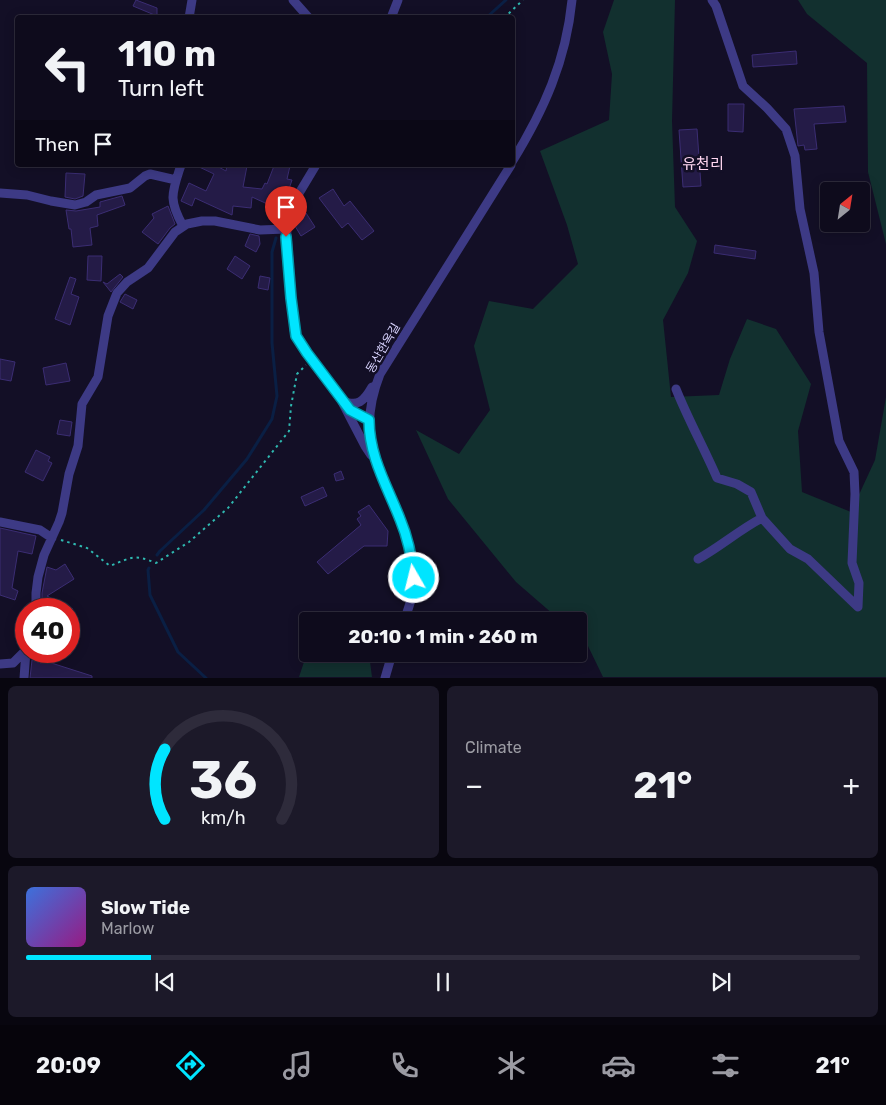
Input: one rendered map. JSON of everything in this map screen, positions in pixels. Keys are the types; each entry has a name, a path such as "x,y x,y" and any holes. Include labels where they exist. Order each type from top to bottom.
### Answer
{"street":[{"path":"190,15 192,0"},
{"path":"293,0 306,15"},
{"path":"392,15 398,0"},
{"name":"동산한옥길","path":"515,159 550,93 561,62 572,0"},
{"path":"676,389 717,478 737,484 752,492 762,518 790,549 808,559 858,607 859,583 852,562 854,472 839,441 819,332 814,273 800,208 795,156 786,129 768,108 743,86 716,6 712,0"},
{"path":"147,167 150,174"},
{"path":"180,167 172,192 172,202 183,226"},
{"path":"315,167 288,212 286,220 294,330 299,342 341,400 350,410 369,420"},
{"name":"동산한옥길","path":"407,612 413,592 412,558 400,520 375,460 370,443 369,420 372,399 380,374 510,167"},
{"path":"0,193 28,195 75,205 86,202 96,195 130,188 150,174 176,180"},
{"path":"36,598 38,577 44,555 59,522 69,474 78,446 82,404 93,388 100,372 105,331 113,300 122,288 148,268 175,232 183,226 195,222 215,221 229,222 260,230 286,229"},
{"path":"341,400 353,404 361,401 367,396 380,374"},
{"path":"341,400 365,446 375,460"},
{"path":"698,559 720,547 742,529 762,518"},
{"path":"0,522 40,530 52,538"},
{"path":"0,664 13,663 15,661"},
{"path":"385,678 390,662"},
{"path":"24,678 25,663"}],"path":[{"path":"507,15 523,0"},
{"path":"52,538 88,548 110,566 130,558 141,557 156,563 189,542 228,508 289,431 297,374 311,359"}],"green space":[{"path":"614,0 675,0 672,121 675,207 697,241 688,273 663,320 671,397 719,395 730,359 747,319 776,329 811,384 798,431 802,492 851,512 875,460 886,397 886,677 603,677 587,644 587,612 551,612 516,582 448,499 416,430 459,454 490,410 474,346 489,301 533,309 578,264 567,225 540,151 609,120 612,74 603,32"},
{"path":"798,0 886,0 886,244 868,172 867,63 807,14"},
{"path":"304,662 370,662 372,677 299,677"}],"building":[{"path":"136,0 157,8 157,15 155,15 133,6"},
{"path":"796,51 797,64 753,67 752,55"},
{"path":"728,104 744,104 743,132 728,131"},
{"path":"844,106 846,122 814,124 817,149 805,150 804,145 798,146 794,109"},
{"path":"697,129 701,186 683,187 679,130"},
{"path":"199,167 219,167 226,171 227,167 247,167 243,187 262,189 265,183 267,184 274,167 290,167 287,179 292,180 288,192 282,190 274,207 252,197 251,208 233,206 232,215 195,198 192,206 181,201 189,183 206,191 214,174"},
{"path":"66,173 85,174 83,196 75,199 65,197"},
{"path":"333,189 344,206 350,201 374,231 362,240 348,223 342,228 319,198"},
{"path":"122,196 125,205 97,215 98,226 90,228 92,245 73,247 66,210 76,211 100,207 100,202"},
{"path":"168,206 175,224 158,244 142,232 154,218 152,214"},
{"path":"306,213 315,227 301,236 292,221"},
{"path":"250,234 259,236 260,244 256,252 245,246"},
{"path":"715,245 756,251 755,259 714,253"},
{"path":"88,256 102,256 101,281 87,280"},
{"path":"235,256 250,266 242,279 227,269"},
{"path":"120,274 123,277 111,292 103,282 107,284"},
{"path":"260,276 270,278 268,290 258,288"},
{"path":"70,277 76,279 71,294 79,297 70,325 55,319"},
{"path":"125,294 137,300 133,309 120,302"},
{"path":"0,359 15,362 11,381 0,379"},
{"path":"66,363 70,381 46,385 43,368"},
{"path":"60,420 72,422 70,436 57,434"},
{"path":"36,450 50,457 48,461 52,463 43,481 25,472"},
{"path":"341,471 344,479 336,481 334,474"},
{"path":"323,487 327,496 305,506 301,497"},
{"path":"369,505 388,531 387,546 364,546 328,574 317,562 361,525 357,519 361,516 358,512"},
{"path":"0,528 36,536 32,554 18,551 12,588 18,591 15,600 0,595"},
{"path":"65,564 74,579 47,596 51,598 42,598 47,567 56,570"},
{"path":"32,663 51,663 92,676 92,678 30,678"}],"waterway":[{"path":"489,15 506,0"},
{"path":"157,555 204,510 247,459 272,419 277,396 272,343 272,252 276,238"},
{"path":"149,568 150,595 178,652 206,678"}],"district":[{"name":"유천리","path":"703,164"}],"route":[{"path":"286,237 296,336 343,402 350,410 369,420 370,443 407,540 412,558 414,578"}]}
